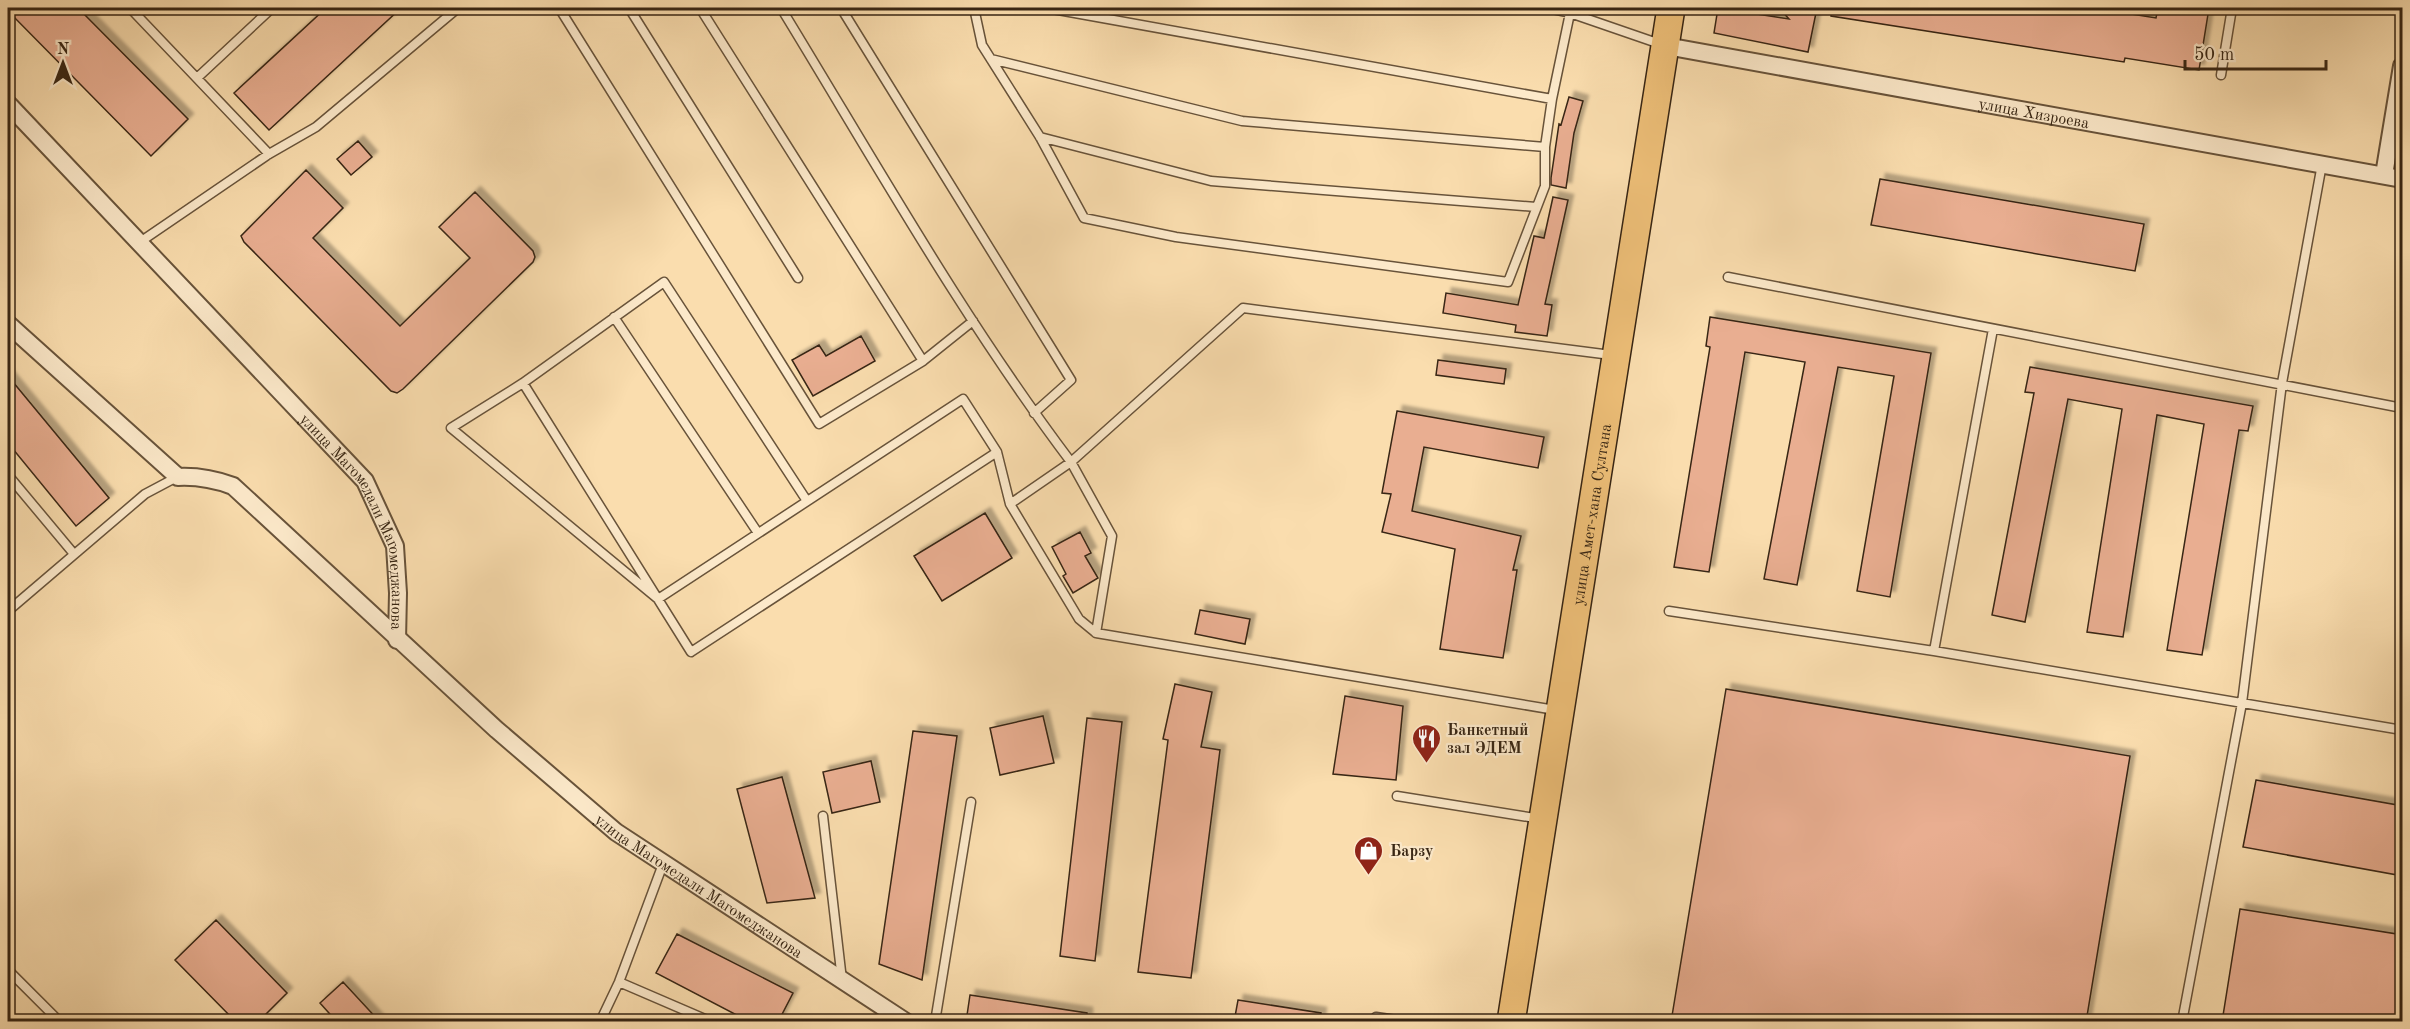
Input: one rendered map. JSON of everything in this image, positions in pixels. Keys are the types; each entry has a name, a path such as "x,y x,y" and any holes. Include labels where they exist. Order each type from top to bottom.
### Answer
{"main road":[{"name":"улица Амет-хана Султана","path":"1511,1022 1562,711 1671,8"}],"street":[{"name":"улица Хизроева","path":"1666,46 2403,179"},
{"path":"2384,175 2403,66"},
{"name":"улица Магомедали Магомеджановa","path":"8,104 365,481 394,546 398,592 397,640 616,832 906,1022"},
{"path":"8,324 178,477 211,478 233,486 397,640"}],"lane":[{"path":"130,8 269,154"},
{"path":"197,78 272,8"},
{"path":"140,242 269,154 316,128 458,8"},
{"path":"566,8 561,11 819,424 922,361 973,321"},
{"path":"629,8 798,278"},
{"path":"700,8 922,361"},
{"path":"780,8 973,321 1034,413 1071,462 1112,536 1095,633"},
{"path":"841,8 1071,380 1034,413"},
{"path":"974,8 982,45 1041,137 1084,218 1176,237 1254,249 1508,282 1545,186 1545,147 1552,99 1570,13"},
{"path":"1047,8 1552,99"},
{"path":"1547,8 1570,13 1666,46"},
{"path":"2221,75 2232,8"},
{"path":"991,59 1242,121 1545,147"},
{"path":"1041,137 1211,181 1536,207"},
{"path":"2182,1022 2242,704 2282,383 2322,164"},
{"path":"1728,277 2403,408"},
{"path":"657,599 451,428 523,383 664,282 807,501"},
{"path":"1010,504 1071,462 1243,308 1618,356"},
{"path":"614,317 758,533"},
{"path":"1934,651 1993,328"},
{"path":"523,383 691,652 997,452"},
{"path":"657,599 963,399 997,452 1010,504 1079,619 1095,633 1562,711"},
{"path":"8,475 74,554"},
{"path":"8,610 145,494 178,477"},
{"path":"1669,611 1934,651 2403,730"},
{"path":"1397,796 1544,820"},
{"path":"934,1022 971,802"},
{"path":"823,816 842,980"},
{"path":"600,1022 619,982 663,864"},
{"path":"8,970 60,1022"},
{"path":"619,982 712,1022"},
{"path":"1376,1017 1410,1022"}],"building":[{"path":"8,8 78,8 188,119 151,156 8,11"},
{"path":"326,8 401,8 269,130 234,93"},
{"path":"1718,8 1789,19 1779,8 1817,8 1808,52 1714,33"},
{"path":"1831,8 2093,8 2156,18 2158,8 2209,8 2199,70 2125,58 2124,62 1831,16"},
{"path":"1569,97 1583,101 1574,133 1566,188 1551,185 1551,178 1559,124 1561,125"},
{"path":"358,141 372,157 351,175 337,159"},
{"path":"306,170 343,208 313,238 400,326 470,258 439,227 475,192 533,251 535,257 533,262 403,389 397,393 391,391 244,242 241,236"},
{"path":"1880,179 2144,224 2135,271 1871,225"},
{"path":"1553,197 1568,200 1545,304 1552,305 1547,336 1515,332 1516,325 1443,313 1446,293 1518,305 1534,236 1544,238"},
{"path":"1710,317 1931,353 1890,597 1857,591 1894,376 1838,367 1797,585 1764,579 1805,362 1745,352 1709,572 1674,567 1710,347 1706,346"},
{"path":"861,336 875,361 813,396 792,360 819,345 826,356"},
{"path":"1438,360 1506,369 1504,384 1436,375"},
{"path":"2030,367 2253,406 2248,431 2239,430 2202,655 2167,650 2204,424 2157,415 2123,637 2087,632 2122,409 2068,399 2025,622 1992,615 2034,393 2025,392"},
{"path":"8,376 109,498 76,526 8,443"},
{"path":"1397,411 1544,437 1538,468 1424,447 1412,511 1521,536 1513,570 1517,570 1503,658 1440,649 1455,549 1382,532 1391,494 1382,493"},
{"path":"985,513 1012,558 942,601 914,556"},
{"path":"1080,532 1091,553 1085,556 1098,578 1073,593 1063,576 1066,574 1052,547"},
{"path":"1200,610 1250,619 1245,644 1195,634"},
{"path":"1175,684 1212,692 1201,747 1220,750 1191,978 1138,972 1168,740 1163,739"},
{"path":"1726,689 2130,756 2086,1022 1671,1022"},
{"path":"1345,696 1403,706 1396,780 1333,774"},
{"path":"1043,716 1054,763 1000,775 990,728"},
{"path":"1087,718 1122,722 1095,961 1060,956"},
{"path":"913,731 957,736 922,980 879,964"},
{"path":"871,761 880,802 832,813 823,772"},
{"path":"782,777 815,898 767,903 737,789"},
{"path":"2256,780 2403,806 2403,876 2243,847"},
{"path":"2240,909 2403,935 2403,1022 2222,1022"},
{"path":"216,920 287,993 258,1022 236,1022 175,960"},
{"path":"677,934 793,993 778,1022 750,1022 656,973"},
{"path":"343,982 380,1022 337,1022 320,1003"},
{"path":"970,995 1087,1013 1087,1022 966,1022"},
{"path":"1238,1000 1321,1013 1320,1022 1234,1022"}],"place":[{"name":"Банкетный зал ЭДЕМ","path":"1426,764"},
{"name":"Барзу","path":"1369,876"}]}
